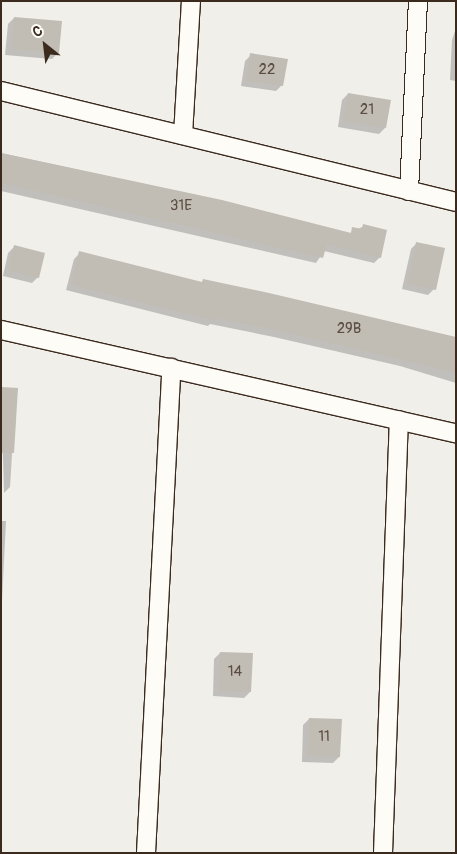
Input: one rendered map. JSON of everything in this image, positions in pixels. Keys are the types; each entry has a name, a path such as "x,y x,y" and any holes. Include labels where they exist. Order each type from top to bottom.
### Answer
{"street":[{"path":"183,135 191,1"},
{"path":"409,191 418,1"},
{"path":"1,91 456,202"},
{"path":"1,330 456,433"},
{"path":"146,853 171,368"},
{"path":"383,853 399,420"}],"building":[{"path":"14,17 62,21 59,53 11,49"},
{"path":"250,53 288,59 283,86 246,81"},
{"path":"348,93 391,100 386,128 343,121"},
{"path":"1,153 222,200 351,233 352,227 362,229 363,224 387,230 381,258 327,244 323,258 1,183"},
{"path":"416,242 445,248 436,290 407,284"},
{"path":"14,245 45,253 39,278 8,270"},
{"path":"79,251 202,282 203,279 269,293 456,337 456,373 281,331 215,318 215,321 79,287 71,284"},
{"path":"1,387 18,388 14,453 1,453"},
{"path":"220,652 253,653 251,692 218,691"},
{"path":"309,718 342,719 340,757 307,756"}]}
